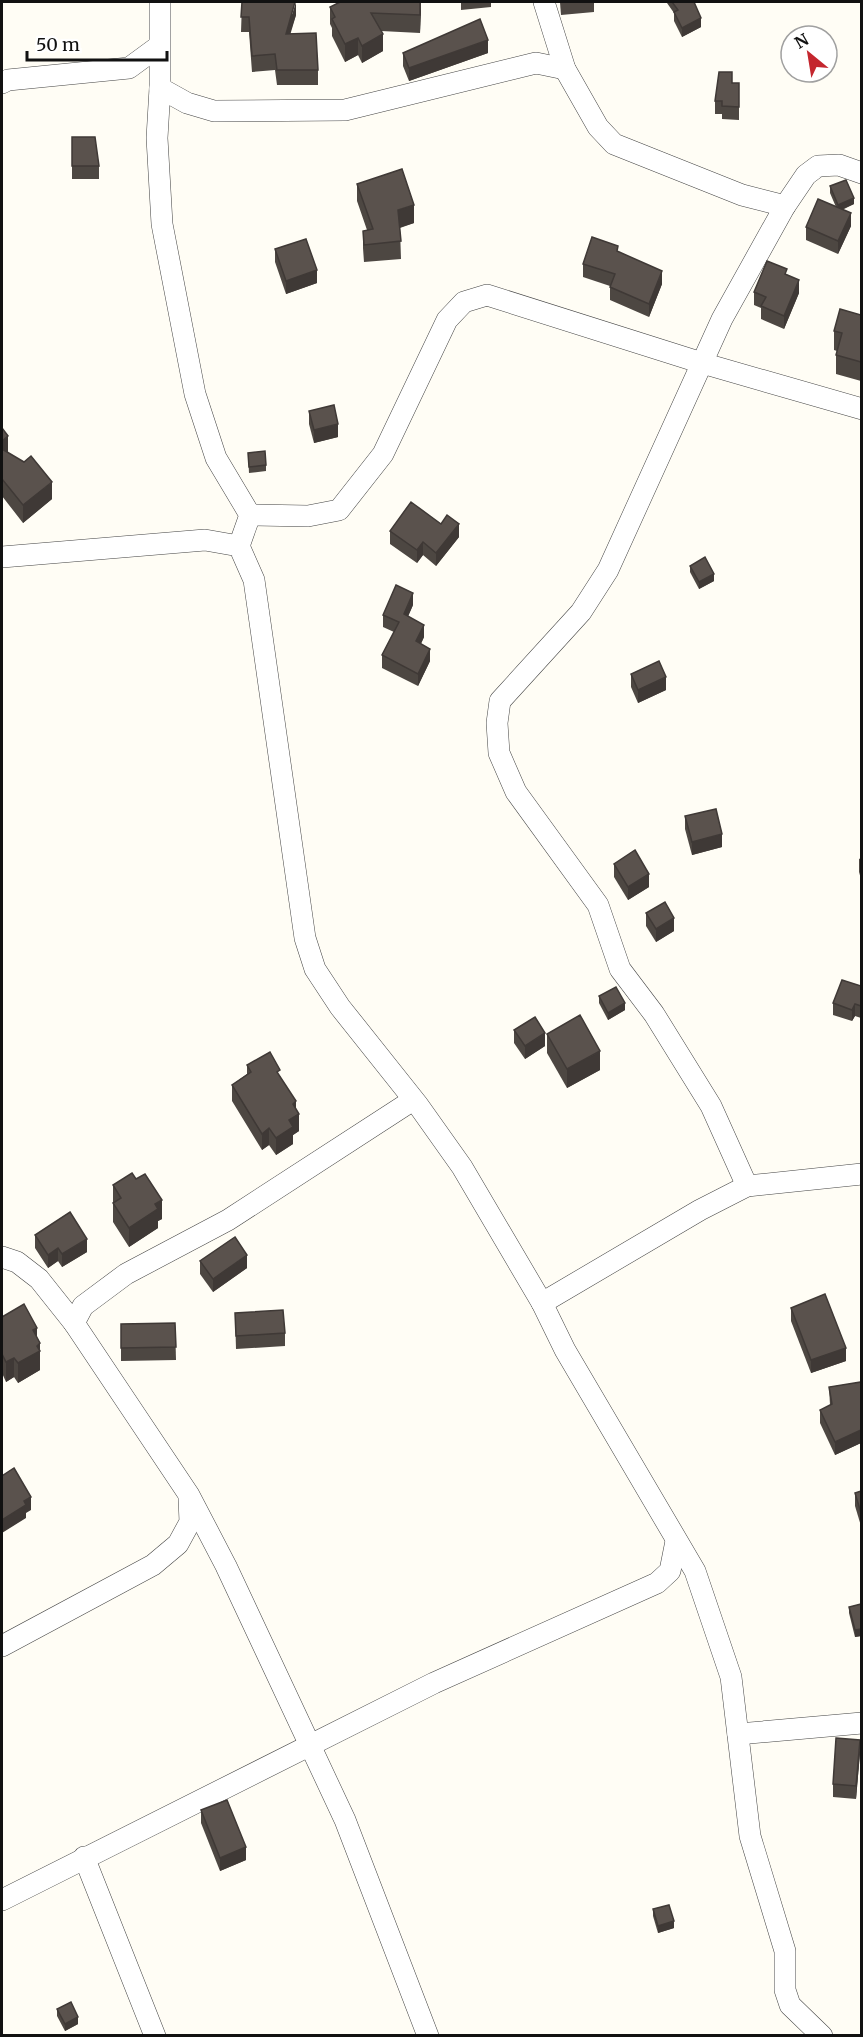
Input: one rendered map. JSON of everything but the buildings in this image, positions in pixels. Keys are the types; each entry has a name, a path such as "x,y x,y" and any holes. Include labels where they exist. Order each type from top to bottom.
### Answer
{"street":[{"path":"160,2 160,88 157,138 162,224 195,393 216,458 250,515"},
{"path":"544,2 565,69 598,127 614,144 741,195 785,206"},
{"path":"2,83 8,80 129,68 159,46"},
{"path":"160,88 187,103 214,111 345,110 536,63 565,69"},
{"path":"747,1186 711,1106 654,1014 620,969 598,905 516,792 499,753 497,723 501,701 581,612 608,570 722,319 785,206 806,175 818,166 839,165 861,173"},
{"path":"250,515 308,516 339,510 383,454 447,320 464,302 487,295 702,363 861,409"},
{"path":"250,515 239,546 254,580 305,938 315,969 340,1007 462,1167 542,1303 564,1350 695,1571 731,1677 750,1836 785,1951 785,1990 790,2005 822,2036"},
{"path":"2,557 205,540 239,546"},
{"path":"74,1323 83,1306 126,1274 228,1220 413,1100"},
{"path":"542,1303 700,1210 747,1186 861,1174"},
{"path":"2,1257 17,1262 39,1279 74,1323 189,1496 226,1566 345,1820 428,2036"},
{"path":"2,1646 153,1565 178,1544 190,1522 189,1496"},
{"path":"2,1900 434,1683 657,1583 670,1571 676,1541"},
{"path":"738,1734 861,1723"},
{"path":"84,1857 155,2036"}]}
